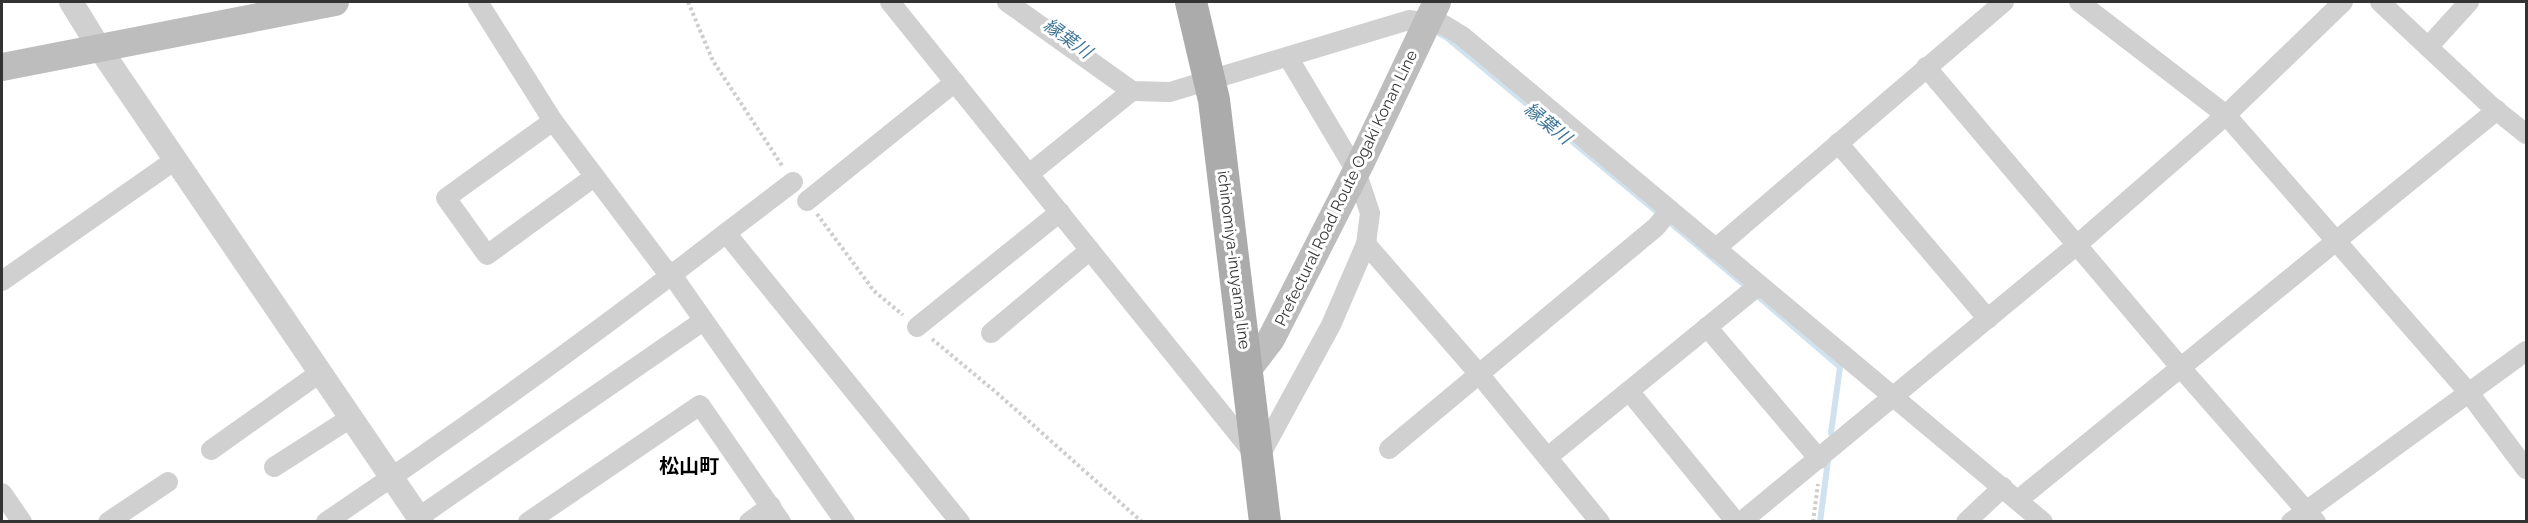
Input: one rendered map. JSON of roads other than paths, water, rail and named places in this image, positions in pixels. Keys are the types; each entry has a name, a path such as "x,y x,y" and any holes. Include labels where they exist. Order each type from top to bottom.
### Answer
{"main road":[{"path":"2,67 335,2"},
{"name":"ichinomiya-inuyama line","path":"1191,2 1214,100 1248,369 1264,522"},
{"name":"Prefectural Road Route Ogaki Konan Line","path":"1248,369 1271,339 1356,171 1432,11"}],"street":[{"path":"71,2 100,49 421,519 703,321"},
{"path":"478,2 553,121 663,267 672,275 845,522"},
{"path":"890,2 1257,459 1331,325 1366,244 1371,213 1356,171 1288,57"},
{"path":"1007,2 1132,91 1170,92 1409,20 1432,11 1444,25 1462,36 2043,522"},
{"path":"2079,2 2226,115 2469,393 2526,469"},
{"path":"1741,522 2078,244 2226,115 2343,2"},
{"path":"2380,2 2526,134"},
{"path":"2428,47 2469,2"},
{"path":"1715,249 1926,67 1993,4"},
{"path":"1926,67 2078,244 2303,518 2526,351"},
{"path":"807,201 955,82"},
{"path":"1029,174 1132,91"},
{"path":"2018,500 2497,110"},
{"path":"553,121 446,198 488,255 594,177"},
{"path":"1838,143 1988,319"},
{"path":"2,281 176,160"},
{"path":"326,522 393,477 672,275 793,182"},
{"path":"1389,449 1656,227 1670,210"},
{"path":"917,327 1060,212"},
{"path":"726,233 960,522"},
{"path":"1366,244 1549,456 1600,522"},
{"path":"991,333 1090,250"},
{"path":"1549,456 1758,285"},
{"path":"1707,327 1820,458"},
{"path":"212,450 321,372"},
{"path":"1629,391 1736,522"},
{"path":"528,522 700,405 776,514 749,522"},
{"path":"274,467 352,417"},
{"path":"108,522 168,482"},
{"path":"1966,522 2003,487"},
{"path":"2,493 22,522"}],"waterway":[{"name":"縁葉川","path":"1440,34 1657,212"},
{"name":"縁葉川","path":"1673,225 1748,288"},
{"name":"縁葉川","path":"1760,298 1840,367 1831,433"},
{"name":"縁葉川","path":"1820,522 1828,460"}],"district":[{"name":"松山町","path":"689,466"}]}
